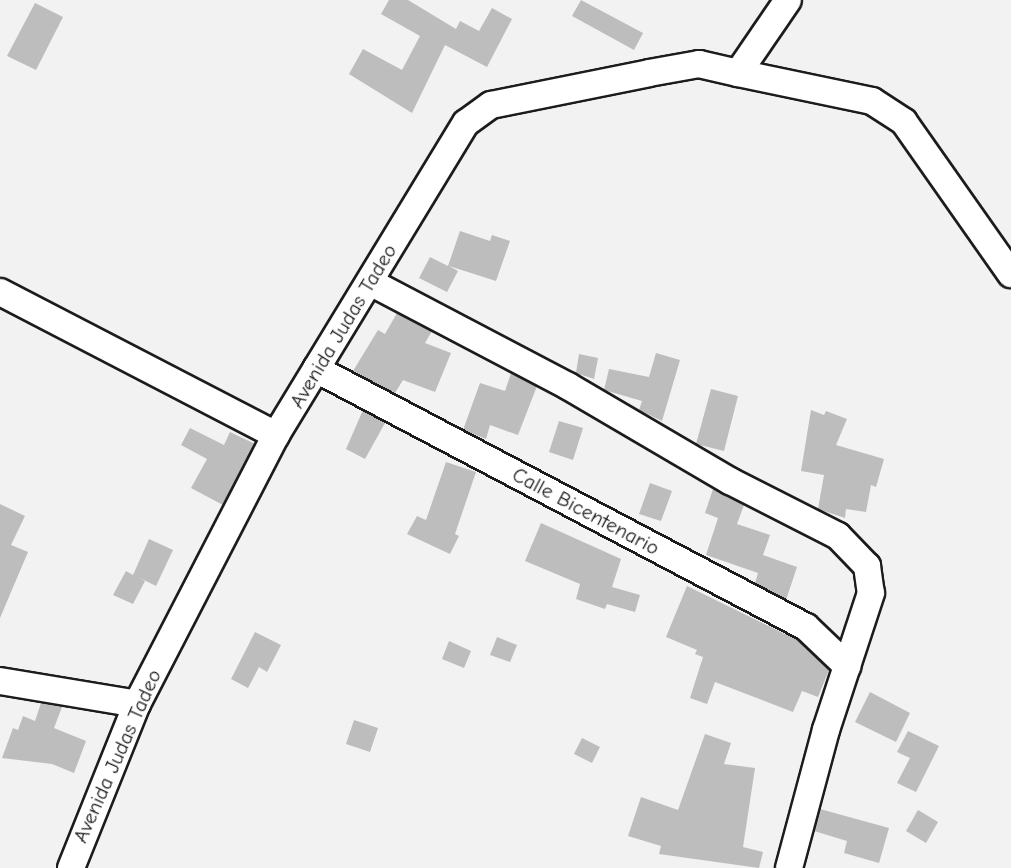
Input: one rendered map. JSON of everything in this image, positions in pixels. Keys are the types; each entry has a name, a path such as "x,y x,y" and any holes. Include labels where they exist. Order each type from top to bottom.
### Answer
{"street":[{"path":"738,73 788,0"},
{"name":"Avenida Judas Tadeo","path":"71,868 137,704 276,435 466,123 492,105 699,64 872,101 904,122 1011,274"},
{"path":"370,282 568,386 730,481 838,536 867,566 871,593 847,666 789,868"},
{"path":"0,292 276,435"},
{"name":"Calle Bicentenario","path":"316,369 806,627 847,666"},
{"path":"0,681 137,704"}],"building":[{"path":"389,0 408,0 456,29 460,21 479,31 492,8 512,19 487,67 445,45 412,113 349,74 363,49 402,70 420,36 381,14"},
{"path":"581,0 643,33 634,50 572,16"},
{"path":"35,3 63,17 36,70 7,56"},
{"path":"460,231 490,241 492,235 510,241 496,281 449,266 458,271 447,292 419,278 430,257 448,266"},
{"path":"397,313 432,331 425,343 451,353 435,392 403,380 395,393 353,371 378,330 385,334"},
{"path":"656,353 680,360 662,421 639,410 642,401 604,390 609,369 649,377"},
{"path":"579,354 598,358 594,379 576,373"},
{"path":"511,373 537,386 518,435 490,425 486,439 463,430 480,383 505,391"},
{"path":"711,389 738,396 724,451 696,444"},
{"path":"363,410 385,423 365,459 346,449"},
{"path":"811,410 824,415 826,411 847,419 836,445 884,459 876,487 871,485 866,512 846,509 845,518 818,509 824,475 801,471"},
{"path":"559,421 583,428 573,460 549,452"},
{"path":"190,428 224,445 230,432 255,444 223,505 191,488 207,459 181,445"},
{"path":"446,462 476,472 455,534 459,536 450,554 407,534 417,516 426,520"},
{"path":"650,483 672,491 661,521 639,514"},
{"path":"713,489 744,505 737,524 770,535 763,555 797,567 786,600 755,583 758,573 706,555 718,518 705,513"},
{"path":"0,504 25,516 11,545 28,552 0,618"},
{"path":"541,523 621,559 612,587 640,595 635,612 607,604 605,609 576,599 580,584 525,561"},
{"path":"149,539 173,550 156,586 138,577 145,581 133,604 113,595 126,571 133,575"},
{"path":"687,586 799,641 829,670 818,697 802,691 793,712 715,682 707,704 690,698 703,657 695,654 697,650 666,637"},
{"path":"255,632 281,645 267,672 259,667 248,688 231,679"},
{"path":"497,637 517,645 510,662 490,655"},
{"path":"449,641 471,651 464,668 442,659"},
{"path":"870,692 910,713 896,742 855,722"},
{"path":"41,703 62,707 54,728 86,741 74,773 52,764 2,758 13,728 18,730 23,716 35,721"},
{"path":"354,720 378,728 370,752 346,744"},
{"path":"908,731 939,746 916,792 897,783 910,758 897,752"},
{"path":"705,734 731,743 724,764 755,768 743,847 763,852 759,868 659,854 661,846 628,836 641,797 678,810"},
{"path":"582,738 600,747 592,763 574,754"},
{"path":"820,809 889,828 879,863 844,853 847,841 814,831"},
{"path":"918,810 938,822 926,843 906,831"}]}
